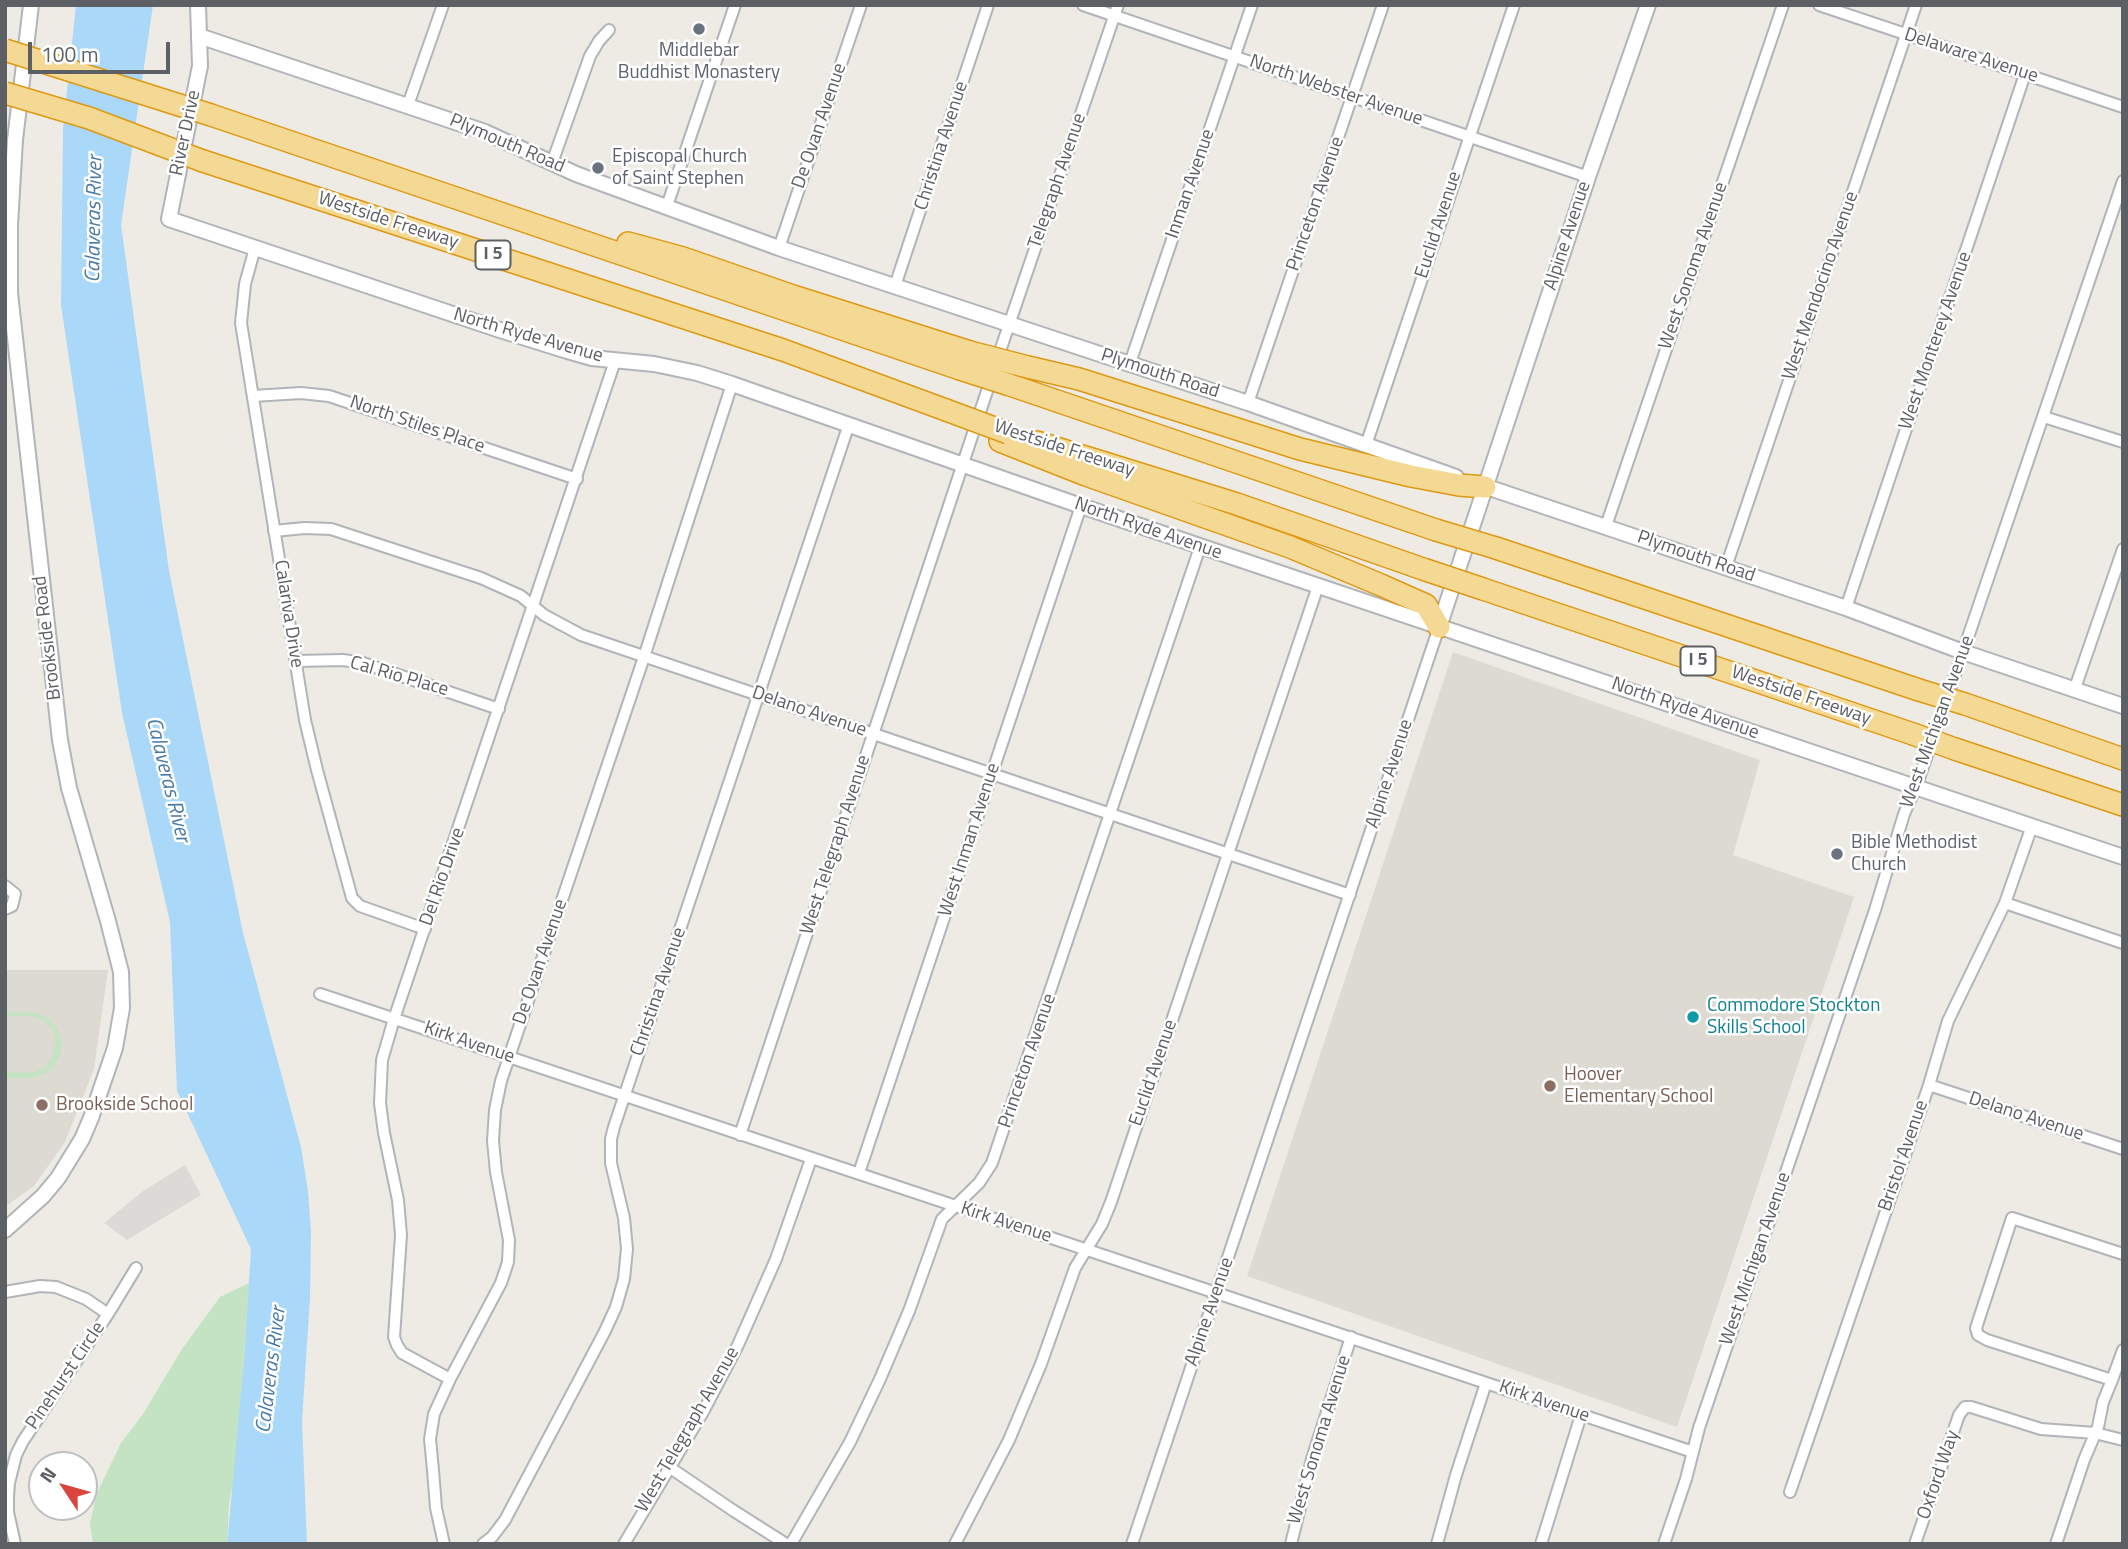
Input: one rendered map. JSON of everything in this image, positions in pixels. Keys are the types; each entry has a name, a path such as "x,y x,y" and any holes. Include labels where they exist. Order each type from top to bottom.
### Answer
{"highway":[{"path":"5,50 211,115 396,179 683,258 806,300 965,361 1028,367 1079,379 1300,449 1411,476 1485,487"},
{"name":"Westside Freeway","path":"5,93 89,118 203,160 783,350 845,383 945,414 1004,437 1237,505 2123,805"},
{"name":"I 5","path":"965,361 1010,385 2123,759"},
{"path":"1004,437 1086,475 1290,547 1426,605 1439,627"}],"street":[{"name":"Brookside Road","path":"5,1230 43,1196 58,1178 82,1139 115,1048 122,999 121,972 69,788 60,740 10,293 8,225 31,5"},
{"name":"River Drive","path":"169,219 200,66 198,5"},
{"path":"408,105 443,5"},
{"path":"667,206 735,5"},
{"name":"De Ovan Avenue","path":"779,248 861,5"},
{"name":"Christina Avenue","path":"895,286 989,5"},
{"name":"North Webster Avenue","path":"1083,5 1116,10 1235,56 1588,177"},
{"name":"Inman Avenue","path":"1130,363 1252,5"},
{"name":"Princeton Avenue","path":"1248,403 1383,5"},
{"name":"Euclid Avenue","path":"1366,445 1514,5"},
{"name":"Alpine Avenue","path":"1132,1544 1588,177 1648,5"},
{"name":"West Sonoma Avenue","path":"1606,526 1783,5"},
{"name":"Delaware Avenue","path":"1819,5 2123,107"},
{"name":"West Mendocino Avenue","path":"1726,568 1916,5"},
{"name":"Telegraph Avenue","path":"998,356 1116,10"},
{"path":"552,163 590,56 609,30"},
{"name":"Plymouth Road","path":"200,36 485,132 606,186 779,248 1248,403 2123,706"},
{"name":"West Monterey Avenue","path":"1846,608 2025,74"},
{"name":"West Michigan Avenue","path":"1664,1544 1686,1479 1699,1427 1904,814 1964,652 2123,181"},
{"name":"North Ryde Avenue","path":"169,219 496,329 592,358 654,364 732,384 1200,547 2123,857"},
{"name":"Calariva Drive","path":"255,248 245,284 241,323 305,720 317,770 352,898 360,906 425,929"},
{"name":"West Telegraph Avenue","path":"740,1135 998,356"},
{"name":"Del Rio Drive","path":"450,1379 402,1353 394,1337 401,1235 398,1200 380,1103 382,1060 615,360"},
{"name":"De Ovan Avenue","path":"444,1544 436,1508 430,1439 432,1426 438,1402 501,1283 508,1262 509,1240 493,1141 495,1110 509,1057 644,657 732,384"},
{"name":"North Stiles Place","path":"253,396 301,393 329,396 577,479"},
{"path":"2044,417 2123,442"},
{"name":"Christina Avenue","path":"483,1544 505,1520 616,1307 624,1279 627,1249 624,1218 610,1151 614,1127 849,424"},
{"name":"West Inman Avenue","path":"859,1173 1081,506"},
{"name":"Delano Avenue","path":"274,531 320,528 343,532 481,578 521,596 551,620 581,635 1350,895"},
{"name":"Princeton Avenue","path":"788,1544 850,1442 880,1379 909,1311 942,1219 979,1183 996,1153 1200,547"},
{"path":"2074,691 2123,549"},
{"name":"Euclid Avenue","path":"955,1544 1015,1427 1075,1268 1102,1224 1111,1202 1318,586"},
{"name":"Cal Rio Place","path":"296,661 343,660 363,663 499,709"},
{"name":"Bristol Avenue","path":"1790,1492 1948,1021 2005,902 2032,826"},
{"path":"5,886 15,894 12,906 5,909"},
{"path":"2005,902 2123,943"},
{"name":"Kirk Avenue","path":"320,995 1693,1452"},
{"name":"Delano Avenue","path":"1929,1084 2123,1149"},
{"name":"West Telegraph Avenue","path":"624,1544 712,1396 743,1335 776,1259 811,1159"},
{"path":"2112,1380 1987,1340 1978,1335 1976,1328 2012,1218 2123,1254"},
{"path":"108,1314 135,1268"},
{"name":"Pinehurst Circle","path":"5,1292 23,1288 55,1287 86,1298 108,1314 16,1454 8,1497 8,1512 15,1544"},
{"name":"West Sonoma Avenue","path":"1291,1544 1312,1459 1351,1337"},
{"path":"2056,1544 2123,1350"},
{"path":"1437,1544 1486,1383"},
{"name":"Oxford Way","path":"1915,1544 1959,1415 1965,1407 2041,1429 2095,1433"},
{"path":"1541,1544 1581,1415"},
{"path":"2095,1433 2123,1440"},
{"path":"669,1467 788,1544"}],"shaded area":[{"name":"Hoover Elementary School","path":"1453,652 1760,760 1733,855 1854,897 1677,1427 1247,1276"},
{"name":"Brookside School","path":"5,970 108,970 94,1069 65,1142 34,1186 5,1207"},
{"path":"185,1165 201,1195 127,1240 104,1223 143,1191"}],"green space":[{"path":"5,1011 37,1013 56,1026 62,1041 61,1053 48,1072 33,1078 5,1078 5,1072 34,1072 44,1068 52,1059 56,1042 53,1030 44,1021 32,1016 5,1016"},
{"path":"249,1283 237,1464 229,1503 227,1544 93,1544 90,1523 98,1521 98,1491 121,1443 143,1414 182,1349 220,1297"}],"water":[{"name":"Calaveras River","path":"76,5 153,5 121,225 169,571 243,933 301,1147 308,1191 311,1232 310,1297 302,1422 307,1544 227,1544 251,1249 177,1091 170,922 122,713 61,305 63,129"}],"place":[{"name":"Middlebar Buddhist Monastery","path":"699,29"},
{"name":"Episcopal Church of Saint Stephen","path":"598,168"},
{"name":"Bible Methodist Church","path":"1837,854"},
{"name":"Commodore Stockton Skills School","path":"1693,1017"},
{"name":"Hoover Elementary School","path":"1550,1086"},
{"name":"Brookside School","path":"42,1105"}]}
